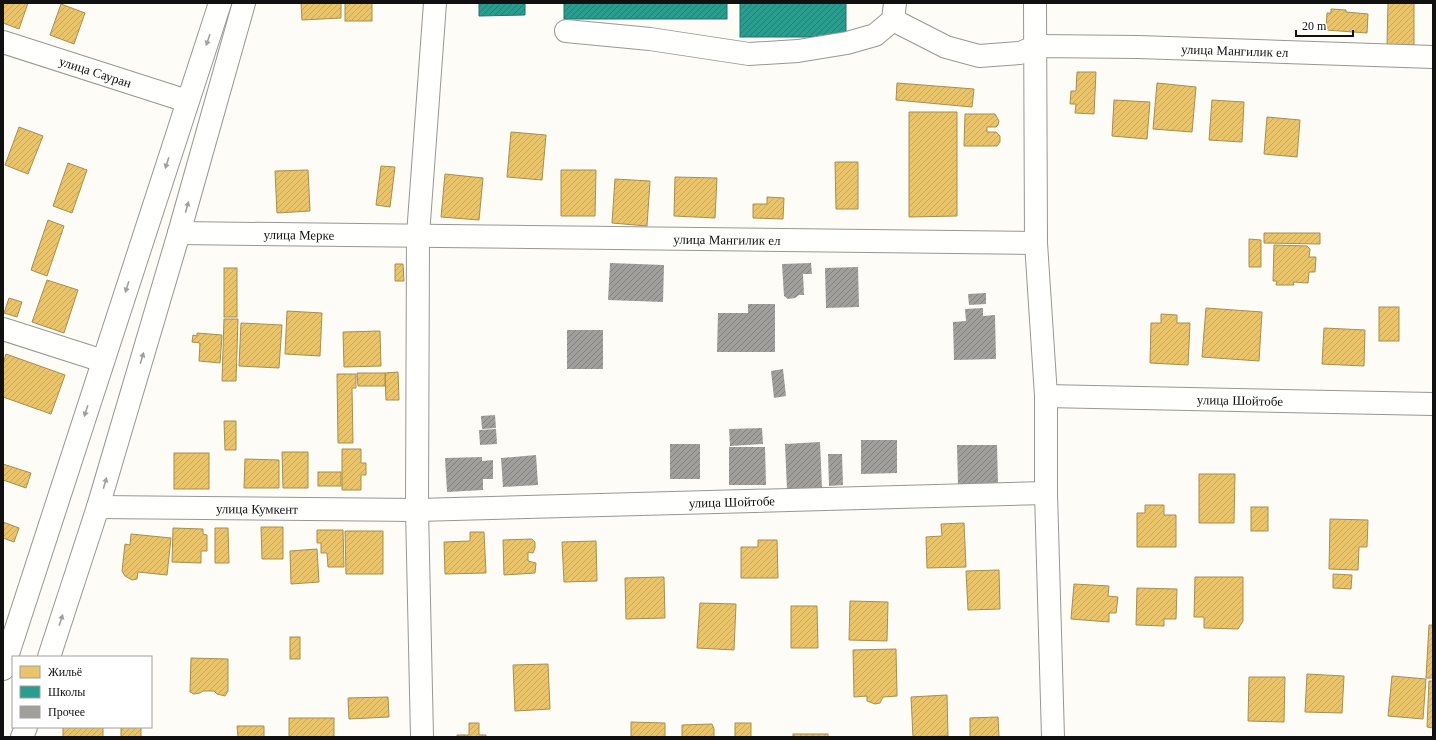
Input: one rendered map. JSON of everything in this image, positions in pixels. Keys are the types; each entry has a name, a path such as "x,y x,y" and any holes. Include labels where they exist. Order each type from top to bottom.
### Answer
{"street":[{"path":"3,669 10,624 103,361 220,3"},
{"path":"49,656 98,507 179,233 244,3"},
{"path":"422,737 417,510 418,235 435,3"},
{"path":"1035,3 1028,50 1036,243 1046,396 1046,493 1053,737"},
{"path":"566,31 650,39 749,54 798,51 847,43 875,35 894,11"},
{"name":"улица Мангилик ел","path":"894,11 946,47 979,56 1028,50 1138,47 1433,57"},
{"name":"улица Сауран","path":"3,42 187,101"},
{"name":"улица Мерке","path":"179,233 418,235"},
{"name":"улица Мангилик ел","path":"418,235 1036,243"},
{"path":"3,329 103,361"},
{"name":"улица Шойтобе","path":"1046,396 1433,404"},
{"name":"улица Шойтобе","path":"417,510 1046,493"},
{"name":"улица Кумкент","path":"98,507 417,510"}],"building: Жильё":[{"path":"3,3 28,3 19,29 3,23"},
{"path":"301,3 341,3 341,18 302,20"},
{"path":"345,3 372,3 372,21 345,21"},
{"path":"1388,3 1414,3 1414,45 1387,45"},
{"path":"61,4 85,13 74,44 50,35"},
{"path":"1331,9 1368,14 1367,33 1326,30 1327,13 1331,13"},
{"path":"1077,72 1096,72 1094,114 1075,113 1076,104 1070,104 1071,91 1076,91"},
{"path":"897,83 974,89 972,107 896,100"},
{"path":"1157,83 1196,87 1192,132 1153,129"},
{"path":"1114,100 1150,102 1147,139 1112,136"},
{"path":"1212,100 1244,102 1242,142 1209,140"},
{"path":"909,112 957,112 957,216 909,217"},
{"path":"965,114 995,114 999,121 998,125 996,127 987,127 987,132 996,132 1000,136 1000,142 997,146 964,146"},
{"path":"1267,117 1300,120 1297,157 1264,154"},
{"path":"19,127 43,136 28,174 5,165"},
{"path":"511,132 546,135 542,180 507,177"},
{"path":"835,162 858,162 858,209 836,209"},
{"path":"68,163 87,170 72,213 53,206"},
{"path":"381,166 395,167 390,207 376,205"},
{"path":"308,170 310,211 277,213 275,171"},
{"path":"561,170 596,170 595,216 561,216"},
{"path":"445,174 483,178 479,220 441,217"},
{"path":"675,177 717,178 715,218 674,216"},
{"path":"615,179 650,181 647,226 612,223"},
{"path":"767,197 784,198 783,219 753,218 753,204 767,204"},
{"path":"48,220 64,226 47,276 31,270"},
{"path":"1264,233 1320,233 1320,244 1264,243"},
{"path":"1249,239 1261,240 1261,267 1249,267"},
{"path":"1274,245 1307,246 1310,249 1309,257 1316,257 1315,272 1309,272 1308,283 1293,282 1294,285 1276,285 1277,281 1273,281"},
{"path":"395,264 403,264 404,281 395,281"},
{"path":"224,268 237,268 237,317 224,317"},
{"path":"47,280 78,290 64,333 32,322"},
{"path":"9,298 22,302 17,317 4,313"},
{"path":"1379,307 1399,307 1399,341 1379,341"},
{"path":"1206,308 1262,312 1259,361 1202,357"},
{"path":"287,311 322,313 320,356 285,354"},
{"path":"1161,314 1177,315 1177,323 1190,323 1188,365 1150,363 1151,323 1161,323"},
{"path":"224,319 238,319 236,381 222,381"},
{"path":"241,323 282,325 279,368 239,366"},
{"path":"1324,328 1365,330 1364,366 1322,364"},
{"path":"380,331 381,366 344,367 343,332"},
{"path":"197,333 222,335 220,363 199,361 200,343 192,342 193,335 197,336"},
{"path":"6,354 65,375 51,414 3,397 3,364"},
{"path":"398,372 399,400 386,400 385,373"},
{"path":"357,373 385,373 385,386 358,386"},
{"path":"337,374 356,374 356,388 352,388 353,443 338,443"},
{"path":"224,421 236,421 236,450 225,450"},
{"path":"342,449 361,449 361,463 366,463 366,475 361,475 361,490 342,490"},
{"path":"282,452 308,452 308,488 283,488"},
{"path":"174,453 209,453 209,489 174,489"},
{"path":"245,459 279,460 279,488 244,488"},
{"path":"3,464 31,473 26,488 3,480"},
{"path":"318,472 341,472 341,486 318,486"},
{"path":"1199,474 1235,474 1234,523 1199,523"},
{"path":"1145,505 1164,505 1164,515 1176,515 1176,547 1137,547 1137,513 1145,513"},
{"path":"1251,507 1268,507 1268,531 1251,531"},
{"path":"1330,519 1368,520 1367,547 1359,547 1358,570 1329,569"},
{"path":"3,522 19,528 14,542 3,538"},
{"path":"964,523 966,567 927,568 926,537 942,536 941,524"},
{"path":"261,527 283,527 283,559 262,559"},
{"path":"173,528 203,529 203,534 207,535 207,551 201,551 201,563 172,562"},
{"path":"215,528 228,528 229,563 215,563"},
{"path":"317,530 343,530 344,567 328,567 327,553 321,553 321,543 317,543"},
{"path":"345,531 383,531 383,574 346,574"},
{"path":"470,532 484,532 486,573 445,574 444,542 470,541"},
{"path":"131,534 171,538 167,575 138,572 137,579 132,580 125,576 122,571 125,544 130,545"},
{"path":"532,539 535,542 535,548 533,553 528,552 528,561 536,563 535,573 504,575 503,540"},
{"path":"758,540 777,540 778,578 741,578 741,547 758,547"},
{"path":"596,541 597,581 564,582 562,542"},
{"path":"317,549 319,582 291,584 290,551"},
{"path":"999,570 1000,609 968,610 966,571"},
{"path":"1333,574 1352,575 1351,589 1333,588"},
{"path":"664,577 665,618 626,619 625,578"},
{"path":"1195,577 1243,577 1243,621 1238,629 1204,628 1204,617 1194,617"},
{"path":"1074,584 1109,586 1108,596 1118,597 1116,613 1109,613 1109,622 1071,619"},
{"path":"1137,588 1177,589 1176,619 1164,619 1164,626 1136,625"},
{"path":"850,601 888,602 887,641 849,640"},
{"path":"700,603 736,604 734,650 697,648"},
{"path":"791,606 817,606 818,648 791,648"},
{"path":"1429,625 1433,625 1433,678 1426,678"},
{"path":"290,637 300,637 300,659 290,659"},
{"path":"896,649 897,696 883,697 880,703 875,704 867,701 867,696 854,697 853,650"},
{"path":"191,658 228,659 228,691 225,696 217,694 214,691 203,691 194,694 190,692"},
{"path":"548,664 550,709 515,711 513,665"},
{"path":"1307,674 1344,676 1342,713 1305,712"},
{"path":"1392,676 1426,679 1423,719 1388,716"},
{"path":"1249,677 1285,677 1284,722 1248,721"},
{"path":"1429,681 1433,681 1433,728 1427,727"},
{"path":"947,695 948,736 913,737 911,697"},
{"path":"388,697 389,717 349,719 348,698"},
{"path":"998,717 999,737 970,737 970,718"},
{"path":"289,718 334,718 334,737 289,737"},
{"path":"631,722 665,723 665,737 631,737"},
{"path":"469,723 479,723 479,735 486,735 486,737 457,737 457,735 469,735"},
{"path":"735,723 751,723 751,737 735,737"},
{"path":"712,724 714,729 714,737 682,737 682,725"},
{"path":"237,726 264,726 264,737 238,737"},
{"path":"63,728 103,728 103,737 63,737"},
{"path":"121,728 141,728 141,737 121,737"},
{"path":"793,734 828,734 828,737 793,737"}],"building: Школы":[{"path":"479,3 525,3 525,15 479,16"},
{"path":"564,3 727,3 727,19 564,19"},
{"path":"740,3 846,3 846,37 740,37"}],"building: Прочее":[{"path":"610,263 664,265 663,302 608,300"},
{"path":"811,263 812,274 803,274 804,295 799,295 795,298 788,299 784,296 782,264"},
{"path":"858,267 859,307 826,308 825,268"},
{"path":"986,293 986,304 969,305 968,294"},
{"path":"748,304 775,304 775,352 717,352 718,313 748,313"},
{"path":"983,308 983,316 995,315 996,359 954,360 953,322 966,321 965,309"},
{"path":"567,330 603,330 603,369 567,369"},
{"path":"783,369 786,396 774,398 771,371"},
{"path":"495,415 496,428 482,429 481,416"},
{"path":"762,428 763,444 730,446 729,429"},
{"path":"496,429 497,444 480,445 479,430"},
{"path":"861,440 897,440 897,473 861,474"},
{"path":"820,442 822,488 787,490 785,444"},
{"path":"670,444 700,444 700,479 670,479"},
{"path":"957,445 997,445 998,485 958,486"},
{"path":"729,447 765,447 766,485 729,485"},
{"path":"828,454 842,454 843,485 829,486"},
{"path":"536,455 538,485 503,487 501,458"},
{"path":"482,457 482,461 493,460 493,479 483,479 483,490 447,492 445,458"}]}
